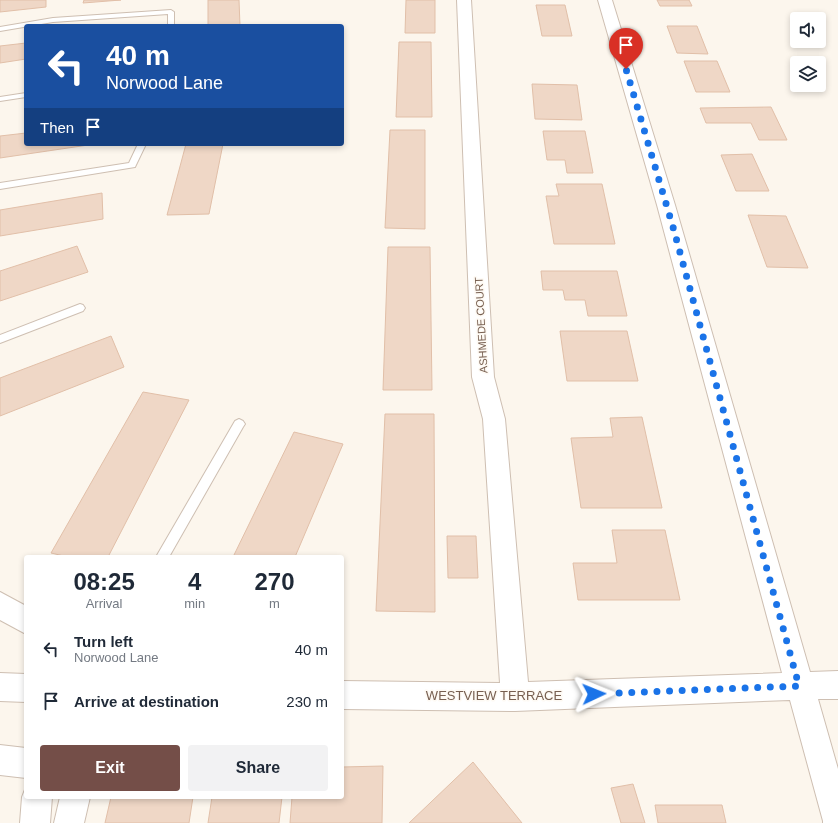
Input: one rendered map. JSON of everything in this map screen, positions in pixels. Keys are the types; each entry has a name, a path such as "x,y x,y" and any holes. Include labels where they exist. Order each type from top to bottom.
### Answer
{"street":[{"name":"ASHMEDE COURT","path":"464,0 483,377 494,420 515,697"},
{"path":"605,0 673,227 799,686 838,821"},
{"path":"0,606 24,620"},
{"name":"WESTVIEW TERRACE","path":"344,695 515,697 838,685"},
{"path":"0,687 24,688"},
{"path":"0,760 24,763"},
{"path":"35,823 37,799"},
{"path":"69,823 75,799"}],"lane":[{"path":"29,24 53,20 171,12 171,24"},
{"path":"0,29 24,25"},
{"path":"0,99 24,95"},
{"path":"0,186 132,165 141,146"},
{"path":"0,339 80,308"},
{"path":"163,555 238,424"}],"building":[{"path":"0,0 46,0 46,7 0,12"},
{"path":"84,0 121,0 83,3"},
{"path":"208,0 239,0 240,24 208,24"},
{"path":"406,0 435,0 435,33 405,33"},
{"path":"657,0 689,0 692,6 660,6"},
{"path":"536,5 565,5 572,36 542,36"},
{"path":"667,26 697,26 708,54 677,53"},
{"path":"399,42 431,42 432,117 396,117"},
{"path":"24,43 24,59 0,63 0,46"},
{"path":"684,61 717,61 730,92 696,92"},
{"path":"532,84 577,85 582,120 535,119"},
{"path":"771,107 787,140 759,140 751,123 706,123 700,108"},
{"path":"390,130 425,130 425,229 385,228"},
{"path":"543,131 585,131 593,173 567,173 565,160 547,160"},
{"path":"24,133 24,146 81,146 0,158 0,136"},
{"path":"185,146 223,146 209,214 167,215"},
{"path":"752,154 769,191 736,191 721,155"},
{"path":"556,184 602,184 615,244 554,244 546,196 559,196"},
{"path":"102,193 103,219 0,236 0,210"},
{"path":"748,215 786,216 808,268 767,267"},
{"path":"77,246 88,272 0,301 0,271"},
{"path":"388,247 430,247 432,390 383,390"},
{"path":"541,271 617,271 627,316 588,316 585,300 565,300 563,290 543,290"},
{"path":"560,331 627,331 638,381 567,381"},
{"path":"111,336 124,367 0,416 0,378"},
{"path":"143,392 189,400 109,555 60,555 51,553"},
{"path":"385,414 434,414 435,612 376,611"},
{"path":"642,417 662,508 581,508 571,438 613,437 610,418"},
{"path":"294,432 343,444 296,555 234,555"},
{"path":"612,530 665,530 680,600 578,600 573,563 617,563"},
{"path":"447,536 476,536 478,578 448,578"},
{"path":"473,762 522,823 409,823"},
{"path":"383,766 382,823 290,823 292,799 344,799 344,767"},
{"path":"633,784 645,823 621,823 611,788"},
{"path":"111,799 193,799 189,823 105,823"},
{"path":"212,799 282,799 279,823 208,823"},
{"path":"655,805 722,805 726,823 658,823"}],"route":[{"path":"594,694 799,686 673,227 626,69"}]}
